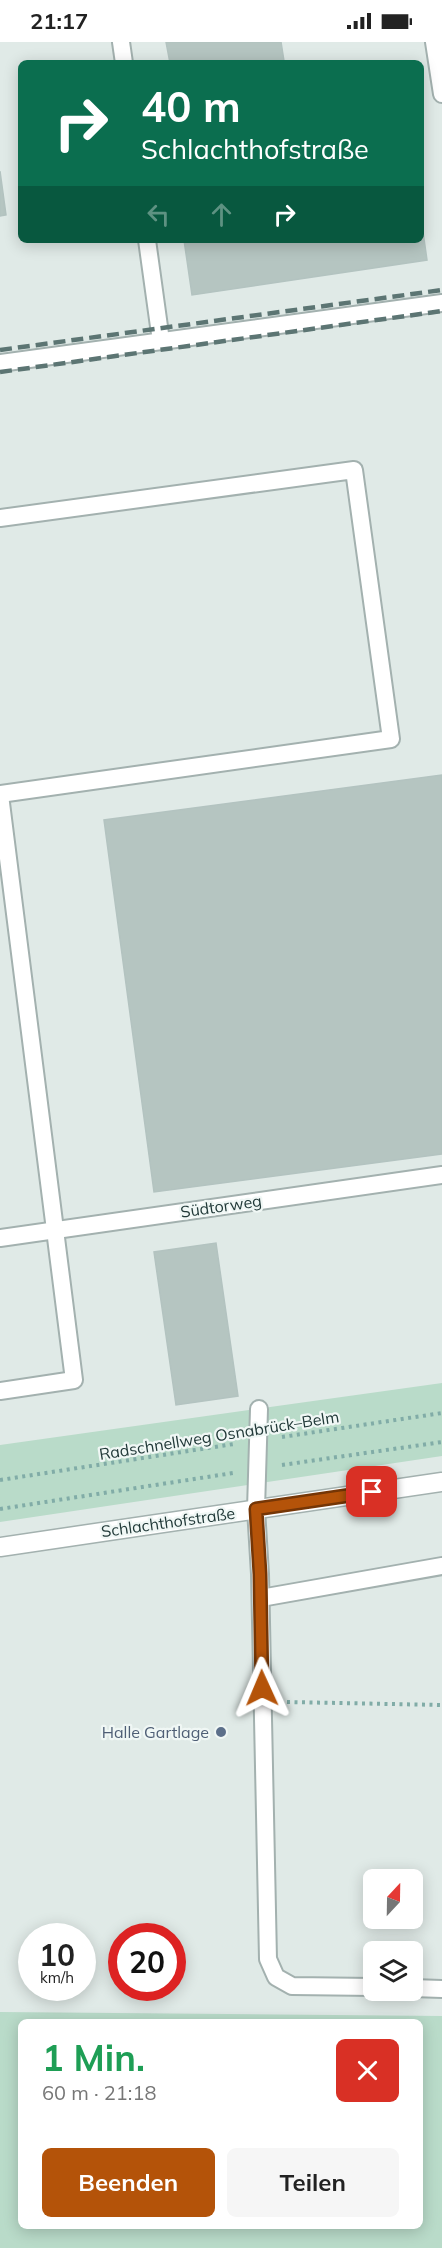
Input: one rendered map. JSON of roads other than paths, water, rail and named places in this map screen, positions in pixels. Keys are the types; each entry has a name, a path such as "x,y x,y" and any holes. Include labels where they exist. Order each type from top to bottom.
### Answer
{"street":[{"name":"Schlachthofstraße","path":"0,1547 442,1482"}],"lane":[{"path":"121,42 124,60"},
{"path":"434,42 442,94"},
{"path":"147,243 161,341"},
{"path":"0,363 442,303"},
{"path":"0,518 354,470 391,739 0,794 74,1380 0,1391"},
{"name":"Südtorweg","path":"0,1238 442,1175"},
{"path":"259,1409 256,1509 261,1598 268,1959 276,1977 292,1986 363,1987"},
{"path":"261,1598 442,1566"},
{"path":"423,1988 442,1989"}],"railway":[{"path":"0,350 442,290"},
{"path":"0,372 442,311"}],"place":[{"name":"Halle Gartlage","path":"221,1732"}]}
